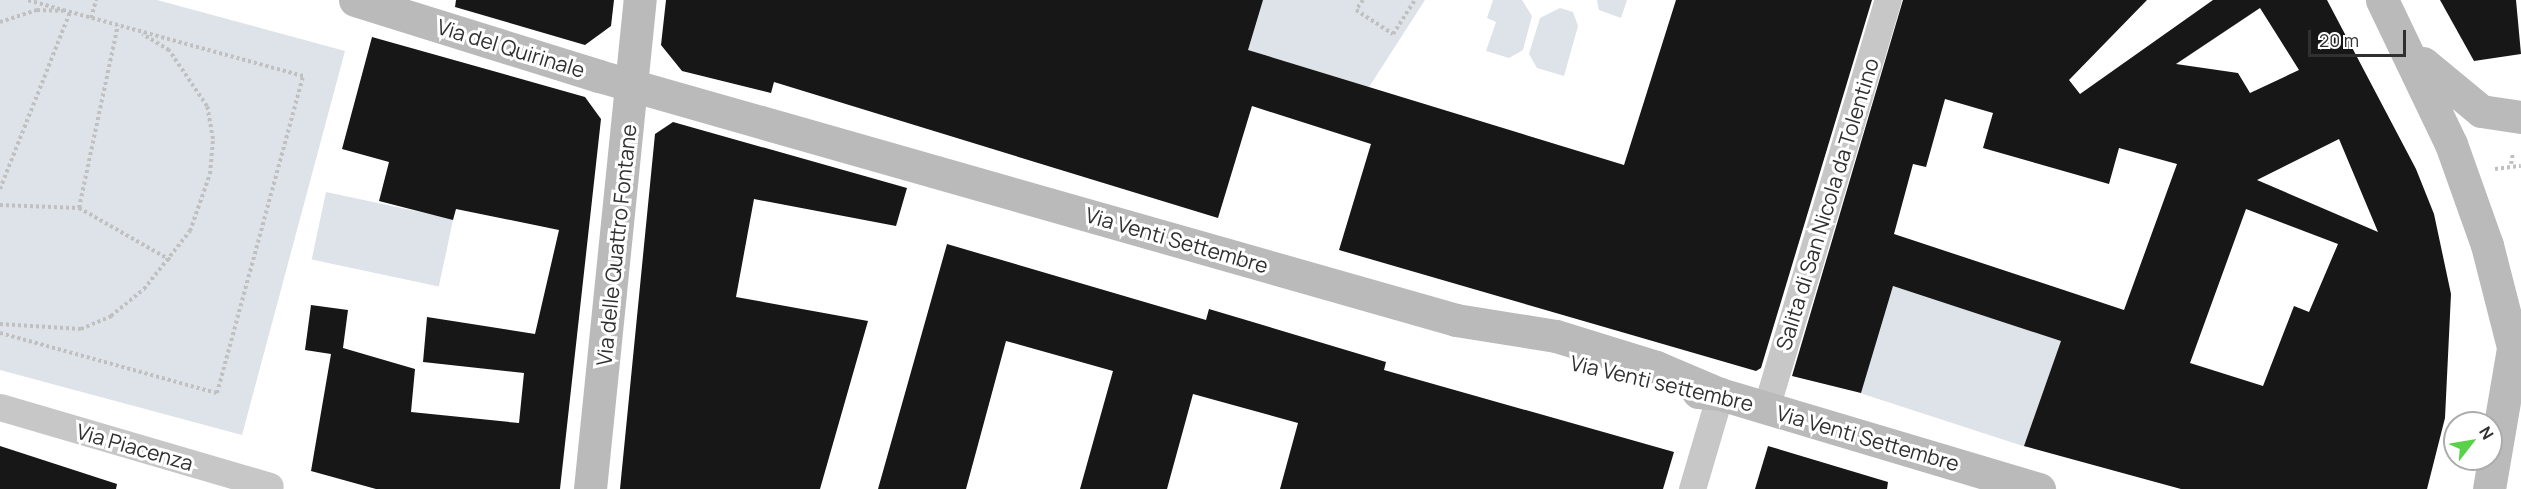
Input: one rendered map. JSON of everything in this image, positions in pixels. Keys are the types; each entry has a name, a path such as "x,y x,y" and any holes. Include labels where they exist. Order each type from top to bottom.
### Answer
{"street":[{"name":"Via delle Quattro Fontane","path":"590,489 640,0"},
{"name":"Salita di San Nicola da Tolentino","path":"1766,408 1888,0"},
{"path":"2382,0 2409,49 2477,215 2513,346"},
{"name":"Via del Quirinale","path":"374,3 633,86"},
{"path":"2409,49 2481,111 2521,117"},
{"name":"Via Venti Settembre","path":"633,86 1456,320 1556,336 1656,367 1720,394"},
{"path":"2502,411 2521,302"},
{"name":"Via Venti settembre","path":"1720,394 1766,408"},
{"path":"1692,489 1720,394"},
{"name":"Via Piacenza","path":"0,407 270,486"},
{"name":"Via Venti Settembre","path":"1766,408 2039,489"},
{"path":"2475,489 2485,471"},
{"path":"2489,489 2492,471"}],"path":[{"path":"0,333 218,393 303,76 27,0"},
{"path":"91,18 96,0"},
{"path":"1363,0 1356,10 1393,34 1415,0"},
{"path":"0,22 37,10 71,12"},
{"path":"0,189 71,12"},
{"path":"79,208 117,25"},
{"path":"0,324 81,329 111,316 170,260 190,231 210,174 213,139 207,106 169,50 117,25"},
{"path":"2511,164 2513,154"},
{"path":"2484,174 2511,164 2521,166"},
{"path":"0,205 79,208 170,260"}],"shaded area":[{"path":"0,0 157,0 345,51 242,435 0,370"},
{"path":"1263,0 1425,0 1369,87 1205,37"},
{"path":"1493,0 1522,0 1532,16 1523,50 1509,58 1486,51 1496,22 1487,18"},
{"path":"1597,0 1627,0 1621,18 1599,10"},
{"path":"1560,8 1573,12 1578,26 1564,76 1537,68 1529,54 1540,18"},
{"path":"326,192 453,219 439,287 312,259"},
{"path":"1893,286 2061,341 2027,447 1858,393"}],"building":[{"path":"456,0 614,0 611,26 585,45 455,7"},
{"path":"666,0 1263,0 1248,50 1624,165 1676,0 1872,0 1761,368 1756,371 1339,250 1371,144 1252,106 1218,218 774,82 771,93 682,71 661,45"},
{"path":"1903,0 2147,0 2069,80 2080,94 2213,0 2327,0 2416,169 2434,214 2451,294 2445,411 2443,411 2443,426 2427,489 2181,489 2024,446 2061,341 1893,286 1861,393 1792,376","holes":["2260,8 2299,70 2250,93 2238,73 2176,64","1945,99 1993,113 1983,148 2109,184 2119,148 2177,164 2124,310 1894,234 1913,164 1926,167","2339,139 2378,232 2257,180","2246,209 2338,244 2309,312 2294,306 2263,386 2190,363"]},
{"path":"2440,0 2516,0 2521,54 2474,61"},
{"path":"372,37 585,97 601,119 560,489 376,489 311,471 331,354 305,350 311,305 348,310 343,348 415,369 411,412 519,423 524,373 423,362 427,317 535,334 559,230 456,209 453,220 379,201 389,162 342,149"},
{"path":"673,122 907,188 896,226 754,199 736,297 868,321 820,489 620,489 655,134"},
{"path":"947,244 1206,320 1209,309 1386,362 1384,370 1674,452 1663,489 1280,489 1298,423 1193,394 1167,489 1080,489 1113,371 1006,341 966,489 878,489"},
{"path":"0,446 117,484 116,489 0,489"},
{"path":"1768,446 1888,482 1887,489 1755,489"}]}
